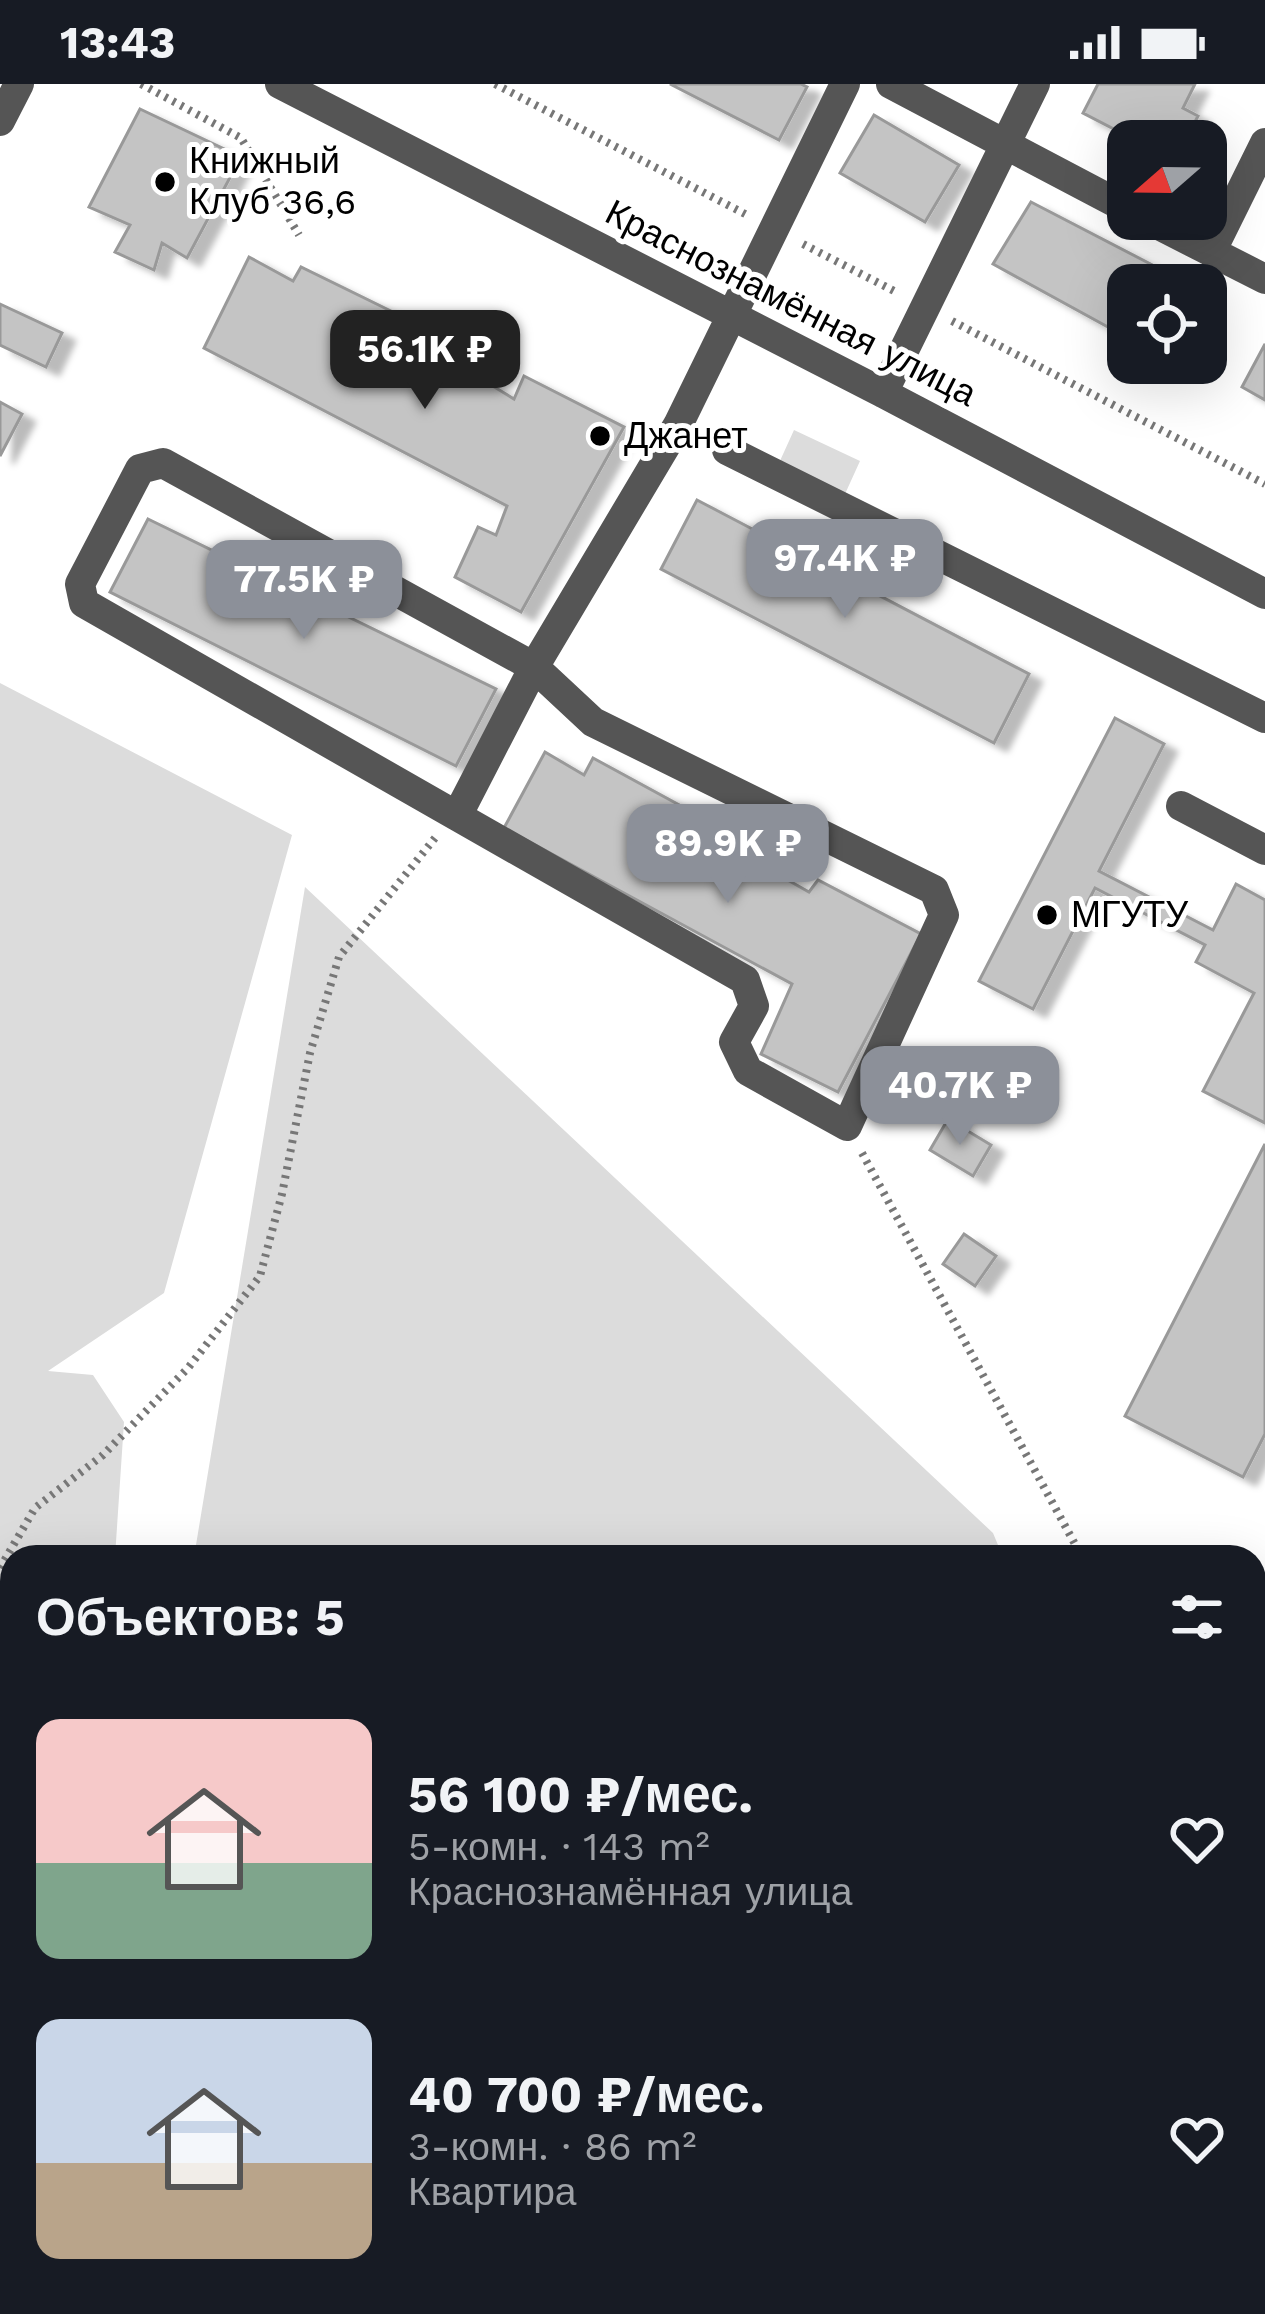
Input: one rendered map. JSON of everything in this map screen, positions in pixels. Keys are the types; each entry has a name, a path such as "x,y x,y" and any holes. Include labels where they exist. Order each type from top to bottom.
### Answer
{"street":[{"path":"0,122 19,84"},
{"name":"Краснознамённая улица","path":"280,84 1265,594"},
{"path":"457,816 534,667 678,424 845,84"},
{"path":"891,84 1107,198"},
{"path":"883,393 1035,84"},
{"path":"1211,252 1265,143"},
{"path":"1188,240 1265,279"},
{"path":"727,450 1265,718"},
{"path":"163,463 534,667 593,722 934,890 944,915 847,1126 748,1071 734,1042 754,1006 745,980 84,603 80,584 140,469 163,463"},
{"path":"1181,806 1265,850"}],"path":[{"path":"141,84 242,138 299,235"},
{"path":"495,84 1265,484"},
{"path":"13,1545 35,1508 103,1455 188,1368 260,1276 282,1194 310,1052 339,957 422,851 457,816"},
{"path":"847,1126 1075,1545"}],"shaded area":[{"path":"794,430 860,461 845,494 779,463"},
{"path":"0,683 292,835 164,1293 48,1371 93,1375 124,1422 116,1545 0,1545"},
{"path":"305,887 993,1533 998,1545 196,1545"}],"building":[{"path":"670,84 801,84 807,87 779,140"},
{"path":"1098,84 1195,84 1183,108 1198,116 1196,120 1107,120 1107,125 1083,113"},
{"name":"Книжный Клуб 36,6","path":"140,109 241,157 187,258 162,243 154,270 115,252 130,225 89,207"},
{"path":"874,115 959,165 925,222 840,173"},
{"path":"1031,202 1151,264 1107,264 1107,326 993,264"},
{"path":"249,257 293,281 301,267 446,338 437,352 514,399 524,376 624,427 521,612 455,577 478,527 496,535 507,506 204,348"},
{"path":"0,304 62,333 46,367 0,345"},
{"path":"1265,344 1265,400 1242,387"},
{"path":"0,402 22,414 0,456"},
{"path":"697,500 1029,674 994,743 661,569"},
{"path":"148,519 496,689 456,766 110,592"},
{"name":"МГУТУ","path":"1115,718 1164,744 1099,871 1213,930 1236,884 1265,900 1265,1123 1203,1091 1254,993 1196,962 1205,945 1095,888 1033,1009 979,981"},
{"path":"545,752 584,775 593,758 738,837 733,849 809,892 818,880 921,934 838,1092 761,1054 792,984 504,828"},
{"path":"948,1119 991,1145 973,1176 930,1150"},
{"path":"1265,1144 1265,1434 1243,1477 1125,1416"},
{"path":"964,1234 996,1256 975,1286 943,1264"}],"place":[{"name":"Книжный Клуб 36,6","path":"165,182"},
{"name":"Джанет","path":"600,436"},
{"name":"МГУТУ","path":"1047,915"}]}
